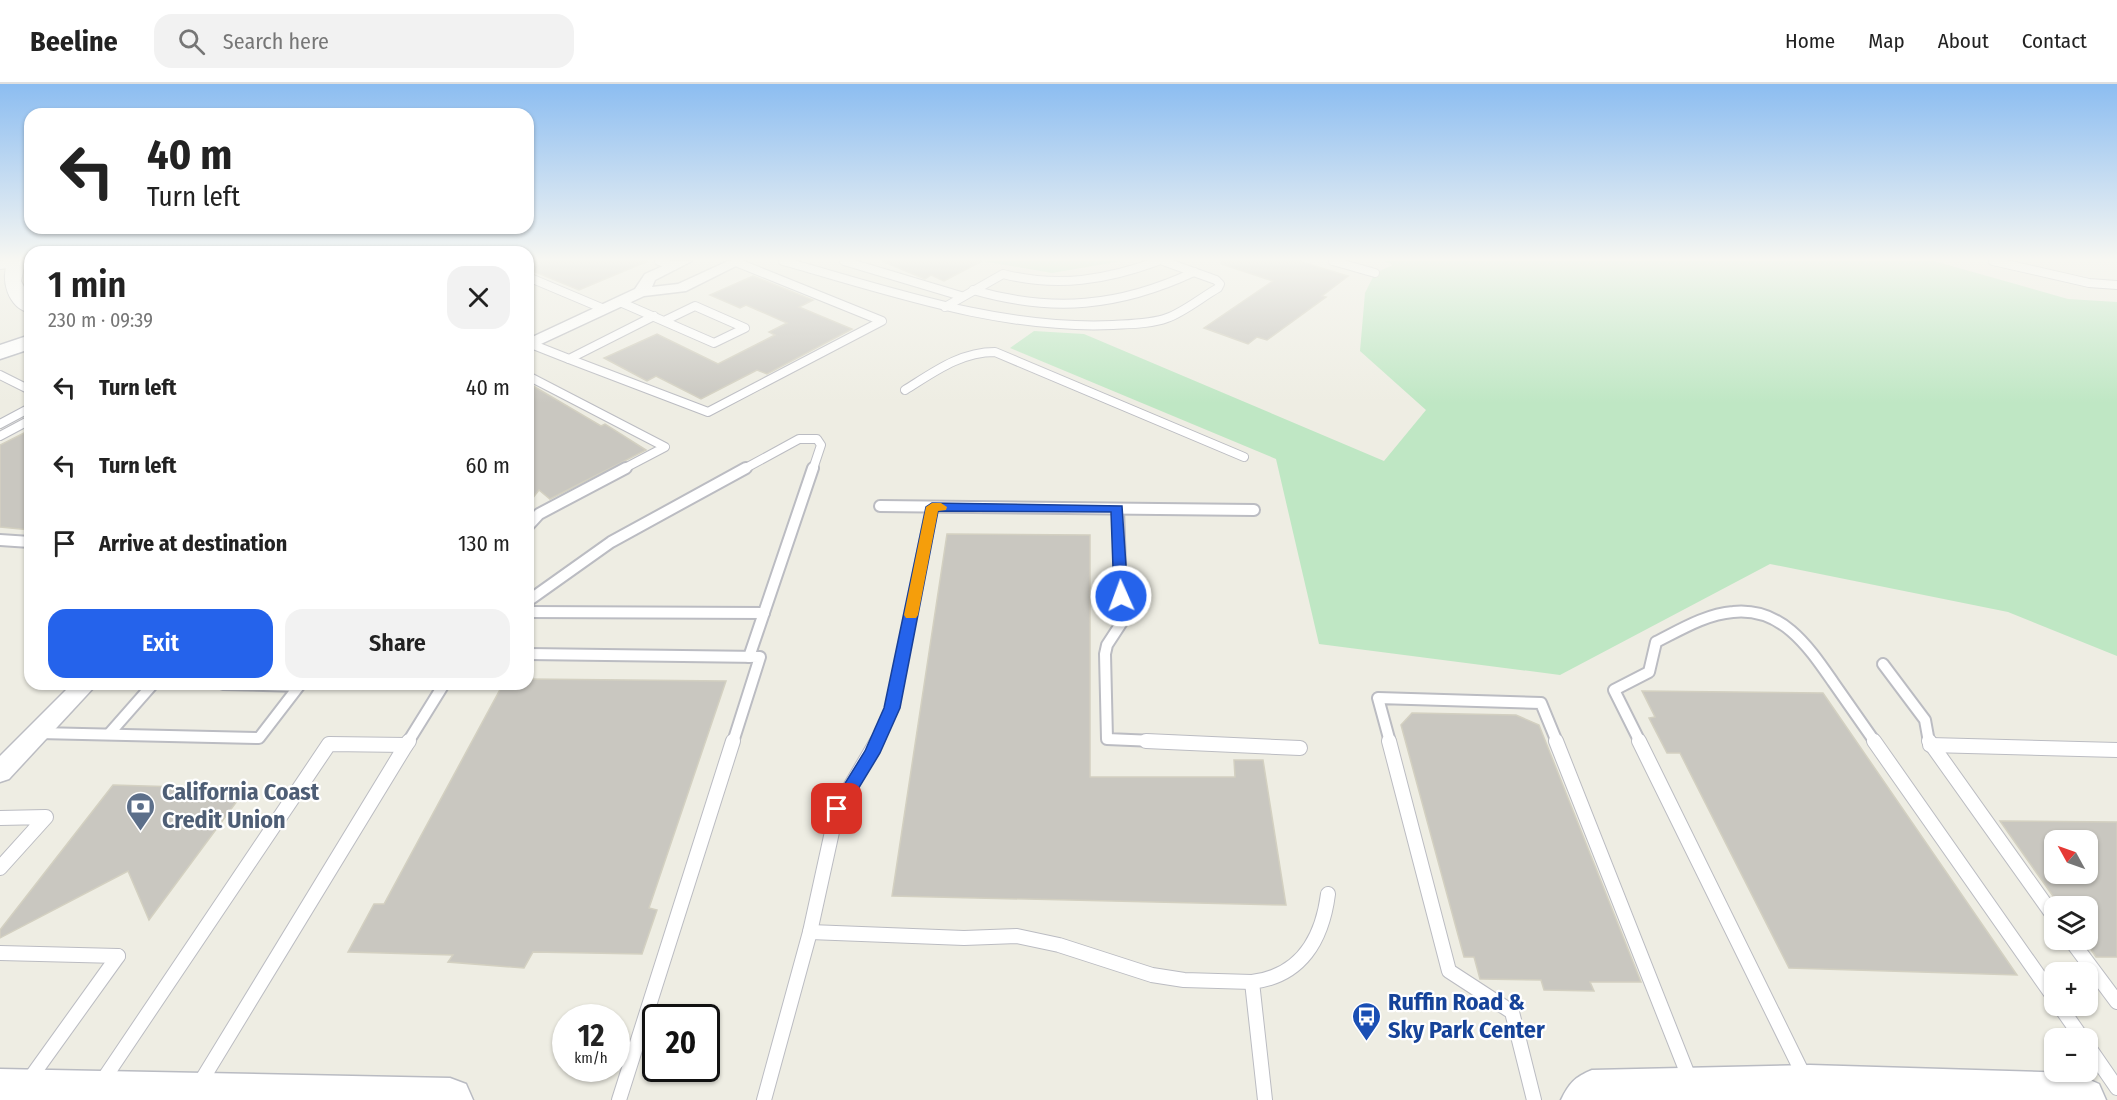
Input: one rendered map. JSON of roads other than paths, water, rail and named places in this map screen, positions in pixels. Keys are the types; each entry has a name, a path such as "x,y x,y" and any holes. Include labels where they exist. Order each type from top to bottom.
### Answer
{"main road":[{"path":"0,331 24,323"},
{"path":"0,352 24,344"},
{"path":"1584,1100 1592,1092 1810,1087 2074,1095 2083,1100"},
{"path":"11,1091 450,1100"}],"street":[{"path":"534,342 604,309"},
{"path":"0,772 80,690"}],"lane":[{"path":"636,308 714,343 745,328 700,308"},
{"path":"664,321 690,308"},
{"path":"534,346 708,412 882,321 852,308"},
{"path":"958,308 997,316 1086,326 1149,322 1177,314 1186,308"},
{"path":"569,359 654,316"},
{"path":"905,390 962,356 980,351 996,352 1244,457"},
{"path":"0,375 24,387"},
{"path":"534,378 665,447 539,514 534,519"},
{"path":"0,424 24,411"},
{"path":"0,436 24,423"},
{"path":"534,597 620,536 799,439 817,439 821,445 749,657"},
{"path":"880,506 1254,510"},
{"path":"764,1100 810,932 837,809 872,753 892,708 932,507"},
{"path":"1118,508 1122,616 1121,626 1109,640 1105,654 1107,739 1300,748"},
{"path":"0,540 24,542"},
{"path":"1810,1087 1614,690 1649,672 1656,642 1711,615 1729,611 1768,616 1789,626 1805,642 2044,983"},
{"path":"534,612 764,613"},
{"path":"534,654 760,657 619,1100"},
{"path":"1883,664 1925,720 1930,746 2044,903"},
{"path":"109,734 148,690"},
{"path":"39,733 259,738 297,690"},
{"path":"194,1095 440,690"},
{"path":"1534,1100 1512,1012 1449,971 1378,698 1541,703 1694,1089"},
{"path":"95,1093 329,744 406,745"},
{"path":"1930,746 2117,750"},
{"path":"0,818 46,817 0,868"},
{"path":"810,932 964,938 1017,936 1059,945 1152,975 1184,980 1252,982 1280,976 1302,958 1324,918 1328,894"},
{"path":"2078,950 2117,1002"},
{"path":"0,953 118,956 11,1091"},
{"path":"1252,982 1265,1100"},
{"path":"2098,1060 2117,1088"}],"place":[{"name":"California Coast Credit Union","path":"141,832"},
{"name":"Ruffin Road & Sky Park Center","path":"1367,1042"}]}
